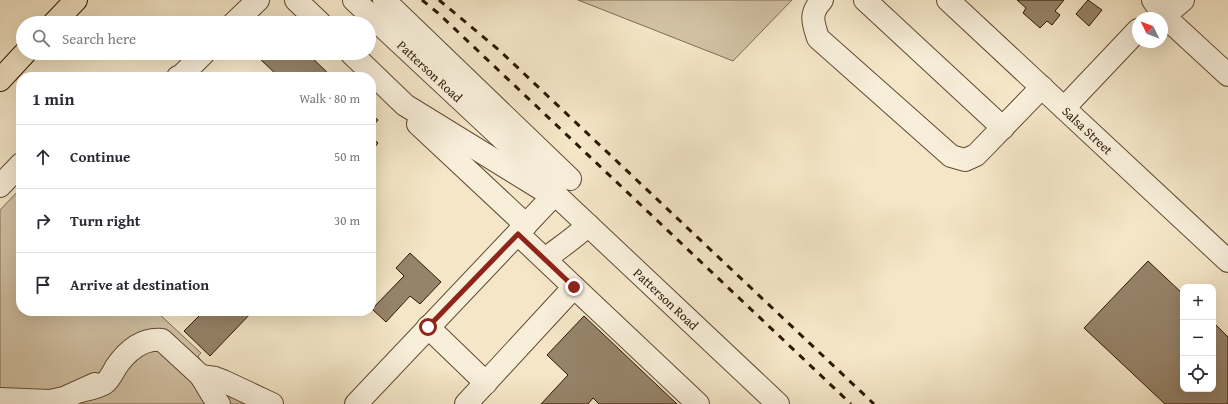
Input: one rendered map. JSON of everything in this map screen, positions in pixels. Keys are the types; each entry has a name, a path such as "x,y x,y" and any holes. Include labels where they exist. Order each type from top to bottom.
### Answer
{"main road":[{"path":"61,16 76,0"},
{"path":"0,80 19,60"}],"street":[{"path":"241,16 258,0"},
{"path":"296,0 313,16"},
{"name":"Patterson Road","path":"354,0 371,16"},
{"path":"356,404 562,186 384,0"},
{"path":"822,0 816,6 812,19 818,38 951,156 965,160 976,155 1042,87"},
{"path":"866,0 1003,128"},
{"name":"Salsa Street","path":"948,0 1228,261"},
{"path":"1183,0 1158,11 1228,76"},
{"name":"Patterson Road","path":"376,21 549,182 562,186 588,224 778,404"},
{"path":"1064,108 1132,36"},
{"path":"185,72 197,60"},
{"name":"Patterson Road","path":"358,60 371,72"},
{"name":"Patterson Road","path":"376,77 405,105 543,190 562,186"},
{"path":"405,105 415,121 522,230 545,259 698,404"},
{"path":"0,186 16,169"},
{"path":"545,259 566,242 578,235 588,224"},
{"path":"466,404 574,287"},
{"path":"428,327 486,383"},
{"path":"0,399 50,401 64,398 105,382 122,359 132,349 142,342 154,339 162,340 202,376 219,404"},
{"path":"202,376 223,381 272,404"}],"shaded area":[{"path":"578,0 792,0 733,61"},
{"path":"16,193 16,316 161,316 201,353 198,356 205,368 277,404 0,404 0,210"}],"building":[{"path":"1017,0 1064,0 1055,11 1060,15 1052,25 1047,21 1040,28 1023,13 1026,8"},
{"path":"1088,0 1102,10 1089,26 1076,14"},
{"path":"261,60 314,60 327,72 274,72"},
{"path":"410,253 441,282 420,304 410,296 386,322 376,313 376,305 404,276 396,268"},
{"path":"1148,261 1180,291 1180,392 1216,392 1216,325 1228,337 1228,404 1165,404 1084,328"},
{"path":"199,316 248,316 210,356 184,331"},
{"path":"584,316 677,404 599,404 593,398 588,404 541,404 568,375 547,355"}],"railway":[{"path":"422,0 438,13 851,404"},
{"path":"439,0 499,50 874,404"}],"route":[{"path":"428,327 518,234 574,287"}]}
